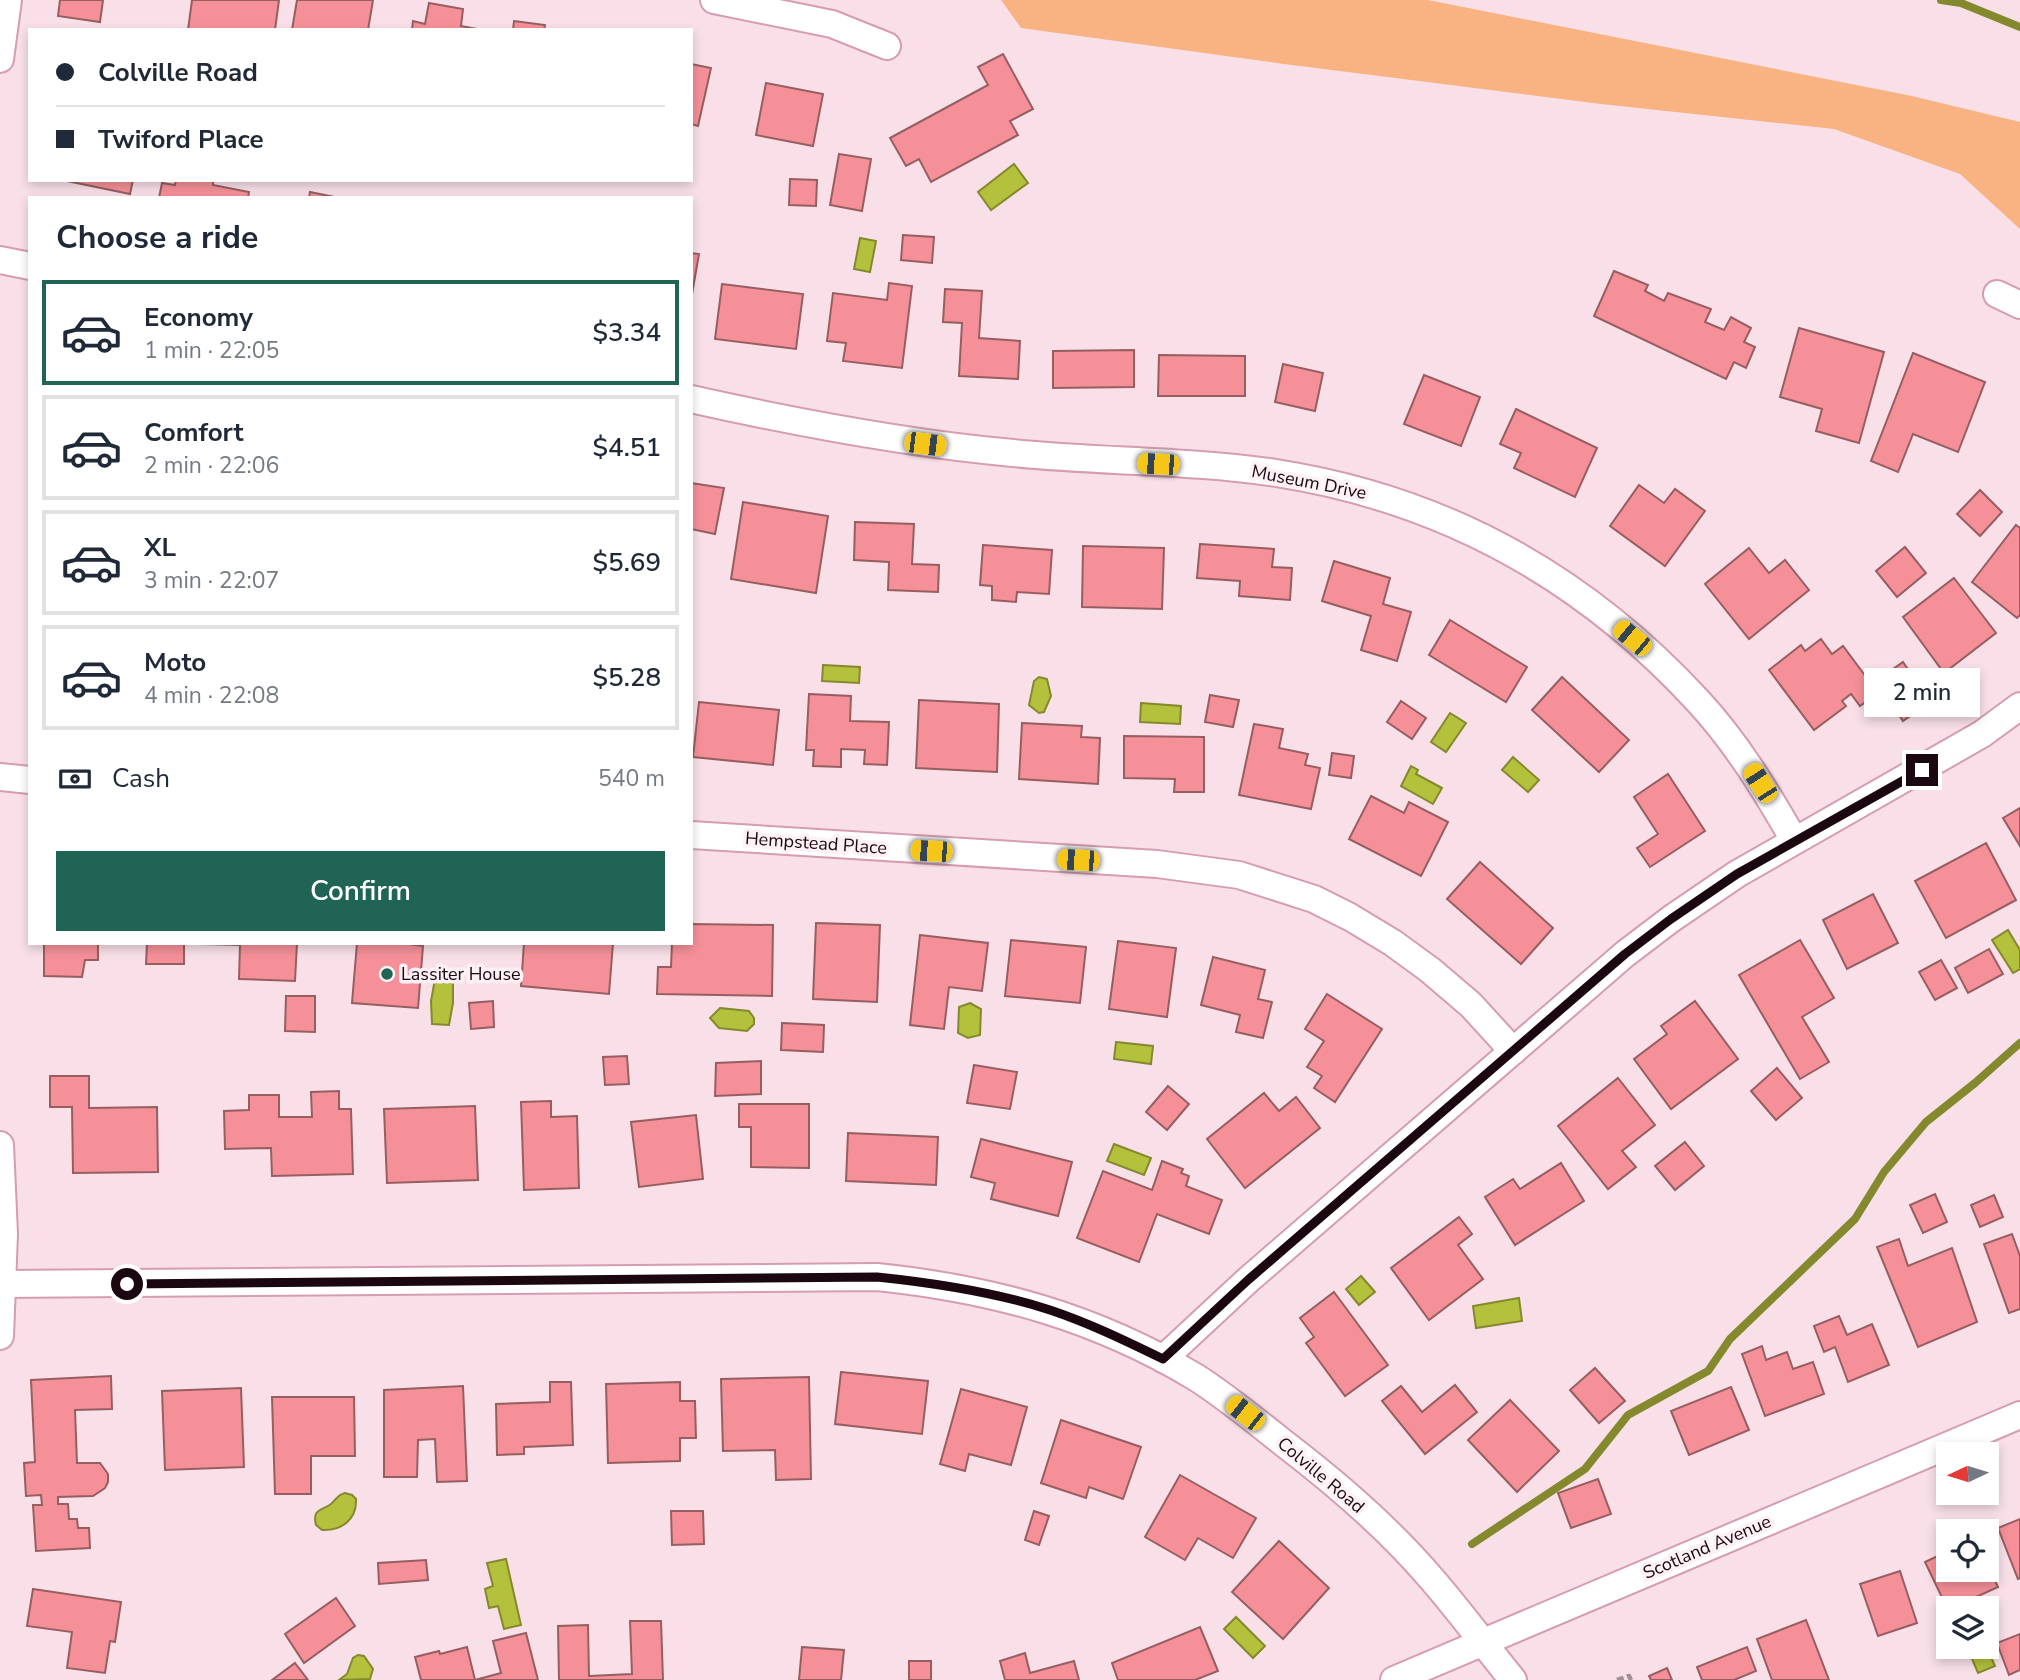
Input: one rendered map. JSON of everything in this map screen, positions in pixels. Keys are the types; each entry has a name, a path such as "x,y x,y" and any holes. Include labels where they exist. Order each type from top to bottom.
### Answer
{"street":[{"path":"0,59 8,0"},
{"path":"714,0 832,24 887,46"},
{"path":"0,260 28,265"},
{"name":"Museum Drive","path":"693,399 799,423 906,442 1035,455 1274,473 1393,499 1452,523 1527,560 1592,604 1644,647 1707,712 1752,769 1794,840"},
{"path":"1163,1359 1248,1280 1625,954 1737,874 1922,770 1982,734 2020,706"},
{"path":"0,777 28,780"},
{"name":"Hempstead Place","path":"693,835 1157,864 1239,875 1314,899 1393,943 1471,1005 1513,1051"},
{"path":"0,1145 4,1234 0,1336"},
{"name":"Colville Road","path":"2,1284 877,1277 1003,1297 1050,1310 1121,1338 1163,1359 1224,1397 1344,1491 1430,1577 1513,1680"},
{"name":"Scotland Avenue","path":"1394,1680 2020,1415"}],"path":[{"path":"1617,1680 1629,1676 1631,1680"}],"shaded area":[{"path":"1001,0 1428,0 1912,96 2020,122 2020,229 1960,174 1834,129 1601,104 1021,28"},
{"path":"1014,164 1028,183 991,210 978,192"},
{"path":"860,238 876,241 870,272 854,269"},
{"path":"823,665 860,667 859,683 822,681"},
{"path":"1039,677 1047,679 1051,696 1044,712 1039,713 1029,705 1034,681"},
{"path":"1141,703 1181,706 1180,724 1140,722"},
{"path":"1450,713 1466,723 1446,752 1431,742"},
{"path":"1513,757 1539,780 1528,792 1502,770"},
{"path":"1411,766 1418,770 1416,774 1442,788 1433,804 1401,786"},
{"path":"2008,930 2020,950 2020,969 2013,973 1992,940"},
{"path":"435,979 453,981 449,1025 432,1024 431,1001"},
{"path":"970,1003 981,1009 980,1035 968,1038 958,1033 959,1007"},
{"path":"720,1008 749,1011 754,1018 754,1024 747,1031 719,1028 710,1018"},
{"path":"1116,1042 1153,1046 1151,1064 1114,1059"},
{"path":"1114,1144 1151,1158 1144,1175 1107,1161"},
{"path":"1361,1276 1375,1292 1359,1305 1346,1289"},
{"path":"1519,1298 1522,1321 1476,1328 1473,1306"},
{"path":"345,1493 356,1499 351,1518 335,1529 322,1530 316,1525 316,1513"},
{"path":"506,1559 521,1625 504,1629 498,1606 489,1608 485,1589 493,1586 487,1563"},
{"path":"1236,1617 1265,1646 1253,1658 1224,1629"},
{"path":"364,1656 373,1669 370,1679 339,1680 347,1674 353,1658"},
{"path":"1972,1659 1992,1659 1995,1666 1978,1673"}],"building":[{"path":"60,0 103,0 100,22 58,16"},
{"path":"192,0 279,0 275,28 188,28"},
{"path":"297,0 373,0 368,28 292,28"},
{"path":"429,3 463,9 461,26 472,28 412,28 413,21 425,24"},
{"path":"514,21 545,25 544,28 513,28"},
{"path":"1003,54 1033,109 1010,121 1018,135 931,182 919,159 906,166 890,138 988,85 978,67"},
{"path":"693,64 711,68 698,126 693,125"},
{"path":"766,83 823,94 813,146 756,135"},
{"path":"839,154 871,159 862,211 830,205"},
{"path":"790,179 817,180 816,206 789,205"},
{"path":"72,182 133,182 130,194"},
{"path":"176,182 213,182 213,185 249,192 248,196 159,196 162,183 175,185"},
{"path":"310,192 330,196 309,196"},
{"path":"903,235 934,237 932,263 901,260"},
{"path":"693,253 699,254 693,288"},
{"path":"1614,271 1648,285 1645,291 1664,301 1668,293 1711,309 1705,322 1724,330 1731,317 1751,328 1744,342 1755,347 1746,368 1734,362 1726,379 1594,316"},
{"path":"889,283 912,286 902,368 843,361 846,343 827,341 833,293 887,300"},
{"path":"722,284 803,294 796,349 715,339"},
{"path":"945,289 982,291 979,338 1020,341 1018,379 959,376 962,323 943,322"},
{"path":"1799,328 1884,352 1859,443 1816,431 1822,409 1780,397"},
{"path":"1134,350 1134,387 1053,388 1053,351"},
{"path":"1913,353 1985,382 1958,452 1913,434 1898,472 1871,461"},
{"path":"1159,355 1245,356 1245,396 1158,396"},
{"path":"1283,364 1323,373 1315,411 1275,402"},
{"path":"1424,375 1480,397 1461,446 1404,424"},
{"path":"1516,409 1597,448 1575,497 1514,468 1521,453 1500,444"},
{"path":"693,483 724,488 715,534 693,529"},
{"path":"1639,485 1664,503 1675,489 1705,511 1665,566 1610,526"},
{"path":"1980,490 2002,512 1980,536 1957,514"},
{"path":"743,502 828,516 816,593 731,579"},
{"path":"855,522 914,524 912,564 939,565 938,592 888,590 889,562 854,560"},
{"path":"2016,525 2020,528 2020,615 2017,618 1972,582"},
{"path":"1200,544 1274,549 1272,567 1292,568 1290,600 1239,596 1240,581 1197,578"},
{"path":"983,545 1052,550 1049,594 1017,592 1016,602 992,600 992,586 980,585"},
{"path":"1083,546 1164,548 1162,609 1082,607"},
{"path":"1905,547 1926,573 1897,597 1876,571"},
{"path":"1749,548 1769,573 1785,560 1809,590 1749,639 1705,584"},
{"path":"1334,561 1390,578 1383,604 1411,612 1397,661 1361,650 1371,616 1322,601"},
{"path":"1954,578 1996,633 1944,673 1903,617"},
{"path":"1450,620 1527,667 1506,702 1429,655"},
{"path":"1821,639 1832,654 1843,646 1878,693 1860,706 1851,694 1842,701 1846,706 1814,730 1769,670 1801,645 1805,651"},
{"path":"1903,662 1930,702 1903,721 1876,681"},
{"path":"1562,677 1629,740 1599,772 1532,710"},
{"path":"809,694 851,696 850,721 889,722 887,765 864,764 865,750 841,749 841,767 813,766 814,750 806,750"},
{"path":"1210,695 1239,700 1233,727 1205,722"},
{"path":"919,700 999,704 997,772 916,768"},
{"path":"1401,701 1426,718 1412,739 1387,722"},
{"path":"699,702 779,710 773,765 693,757"},
{"path":"1022,723 1082,726 1081,737 1100,738 1098,784 1019,779"},
{"path":"1254,724 1283,729 1279,748 1308,754 1305,765 1320,768 1311,809 1239,795"},
{"path":"1124,736 1204,737 1204,792 1174,792 1175,779 1124,778"},
{"path":"1332,753 1354,756 1351,778 1329,775"},
{"path":"1668,774 1705,831 1650,867 1637,848 1658,834 1634,797"},
{"path":"1371,796 1404,813 1409,802 1448,822 1421,876 1349,839"},
{"path":"2020,808 2020,846 2003,818"},
{"path":"1986,843 2016,900 1946,938 1915,881"},
{"path":"1480,862 1553,928 1521,964 1447,899"},
{"path":"1873,894 1898,943 1847,969 1823,920"},
{"path":"816,923 880,925 877,1002 813,999"},
{"path":"693,924 773,925 772,996 657,994 658,967 671,967 672,945 693,945"},
{"path":"920,935 988,943 982,991 949,987 944,1029 910,1025"},
{"path":"1011,940 1086,947 1080,1003 1005,996"},
{"path":"1800,940 1834,998 1802,1017 1829,1062 1800,1079 1739,975"},
{"path":"1118,941 1176,948 1167,1017 1109,1009"},
{"path":"44,945 98,945 98,960 85,960 82,977 44,976"},
{"path":"147,945 184,945 184,964 146,964"},
{"path":"240,945 297,945 295,981 239,979"},
{"name":"Lassiter House","path":"357,945 423,946 418,1008 352,1003"},
{"path":"524,945 613,945 609,994 521,986"},
{"path":"1989,949 2003,974 1968,993 1955,968"},
{"path":"1213,957 1265,970 1258,999 1272,1002 1263,1038 1236,1032 1240,1015 1201,1005"},
{"path":"1941,960 1957,988 1935,1000 1919,972"},
{"path":"1327,994 1382,1029 1335,1102 1314,1088 1322,1076 1307,1067 1324,1041 1305,1029"},
{"path":"286,996 315,996 315,1032 285,1031"},
{"path":"493,1001 494,1027 471,1029 469,1003"},
{"path":"1695,1001 1738,1059 1671,1109 1634,1059 1667,1034 1661,1026"},
{"path":"782,1023 824,1025 823,1052 781,1050"},
{"path":"627,1056 629,1084 605,1085 603,1057"},
{"path":"761,1061 761,1094 715,1096 716,1063"},
{"path":"974,1065 1017,1072 1010,1109 967,1103"},
{"path":"1777,1068 1802,1098 1776,1120 1751,1091"},
{"path":"50,1076 89,1076 89,1108 157,1107 158,1172 73,1173 72,1107 50,1107"},
{"path":"1618,1078 1655,1125 1622,1151 1636,1167 1608,1189 1558,1126"},
{"path":"1168,1086 1189,1104 1167,1130 1146,1112"},
{"path":"339,1091 339,1109 351,1109 353,1174 272,1176 271,1148 225,1149 224,1111 249,1110 249,1095 279,1095 279,1117 312,1117 311,1092"},
{"path":"1264,1093 1279,1111 1296,1097 1320,1128 1245,1188 1207,1139"},
{"path":"551,1101 551,1117 577,1116 579,1188 524,1190 521,1102"},
{"path":"739,1104 809,1104 809,1168 751,1167 751,1127 739,1127"},
{"path":"475,1106 478,1180 387,1183 384,1109"},
{"path":"696,1115 703,1179 639,1187 631,1122"},
{"path":"848,1133 938,1137 936,1185 846,1181"},
{"path":"981,1139 1072,1162 1058,1216 991,1199 995,1183 971,1177"},
{"path":"1685,1142 1704,1166 1675,1190 1655,1166"},
{"path":"1162,1161 1183,1169 1181,1173 1189,1176 1186,1186 1222,1200 1209,1234 1157,1214 1139,1262 1077,1238 1103,1171 1152,1190"},
{"path":"1561,1163 1584,1201 1515,1245 1485,1197 1513,1179 1520,1189"},
{"path":"1935,1194 1947,1222 1923,1233 1910,1205"},
{"path":"1994,1195 2003,1217 1980,1227 1971,1205"},
{"path":"1459,1217 1472,1234 1458,1245 1483,1279 1429,1320 1391,1268"},
{"path":"2012,1234 2020,1256 2020,1309 2009,1313 1984,1244"},
{"path":"1899,1239 1908,1266 1952,1248 1977,1322 1918,1347 1877,1247"},
{"path":"1334,1292 1388,1365 1345,1396 1306,1343 1314,1337 1300,1318"},
{"path":"1839,1316 1847,1335 1872,1324 1889,1365 1848,1382 1835,1347 1824,1352 1814,1326"},
{"path":"1762,1346 1766,1360 1787,1352 1793,1369 1813,1362 1824,1394 1765,1416 1742,1354"},
{"path":"1595,1368 1625,1401 1599,1423 1570,1390"},
{"path":"841,1372 928,1381 922,1434 835,1424"},
{"path":"111,1376 112,1409 75,1410 77,1463 100,1463 108,1474 108,1482 105,1488 93,1496 58,1497 58,1504 68,1504 69,1519 77,1519 78,1528 89,1528 90,1548 36,1551 33,1505 42,1505 41,1495 26,1496 24,1463 35,1462 31,1380"},
{"path":"809,1377 811,1479 776,1480 775,1450 723,1451 721,1379"},
{"path":"550,1382 571,1382 573,1445 524,1447 524,1454 497,1455 496,1404 550,1402"},
{"path":"680,1382 680,1401 695,1401 696,1438 680,1438 680,1461 608,1463 606,1384"},
{"path":"1455,1385 1477,1412 1425,1454 1382,1401 1401,1386 1422,1412"},
{"path":"463,1386 467,1481 437,1482 435,1439 418,1440 417,1477 384,1477 384,1390"},
{"path":"1731,1387 1749,1430 1689,1455 1671,1411"},
{"path":"241,1388 244,1467 165,1470 162,1391"},
{"path":"961,1389 1027,1407 1011,1465 969,1454 965,1471 940,1464"},
{"path":"272,1397 354,1397 355,1456 311,1456 311,1494 275,1494"},
{"path":"1510,1400 1559,1451 1517,1492 1468,1440"},
{"path":"1061,1420 1141,1447 1123,1499 1089,1487 1086,1498 1041,1483"},
{"path":"1180,1475 1256,1518 1233,1558 1198,1538 1185,1560 1145,1537"},
{"path":"1598,1479 1611,1514 1571,1528 1558,1493"},
{"path":"671,1511 703,1511 704,1544 672,1545"},
{"path":"1034,1511 1049,1516 1039,1545 1025,1540"},
{"path":"2020,1519 2018,1579 1999,1531 1999,1528"},
{"path":"1279,1541 1329,1588 1283,1639 1232,1592"},
{"path":"1936,1557 1936,1582 1996,1582 1998,1587 1978,1596 1941,1596 1925,1562"},
{"path":"426,1560 428,1580 379,1584 378,1563"},
{"path":"1900,1571 1917,1623 1878,1636 1860,1584"},
{"path":"33,1589 121,1602 115,1642 110,1641 105,1673 67,1668 72,1632 27,1626"},
{"path":"336,1598 355,1626 304,1663 285,1634"},
{"path":"1806,1620 1829,1680 1772,1680 1757,1639"},
{"path":"630,1621 661,1621 663,1680 559,1680 558,1626 588,1625 589,1676 632,1674"},
{"path":"1200,1627 1218,1671 1195,1680 1118,1680 1112,1663"},
{"path":"526,1633 538,1680 475,1680 501,1673 493,1641"},
{"path":"2020,1634 2020,1670 2009,1675 1999,1642"},
{"path":"467,1647 475,1680 421,1680 415,1657"},
{"path":"802,1647 844,1650 841,1680 799,1680"},
{"path":"1747,1647 1756,1671 1734,1680 1702,1680 1697,1667"},
{"path":"1025,1653 1030,1673 1074,1661 1079,1680 1005,1680 1000,1661"},
{"path":"909,1661 931,1661 931,1680 909,1680"},
{"path":"295,1663 308,1680 272,1680"},
{"path":"1667,1668 1672,1680 1651,1680 1649,1676"}],"waterway":[{"path":"1941,0 1961,3 2020,27"},
{"path":"1472,1544 1585,1469 1628,1415 1708,1371 1730,1339 1855,1219 1884,1172 1926,1122 2020,1043"}],"place":[{"name":"Lassiter House","path":"387,974"}],"route":[{"path":"127,1284 877,1277 1003,1297 1050,1310 1121,1338 1163,1359 1248,1280 1625,954 1737,874 1922,770"}]}
